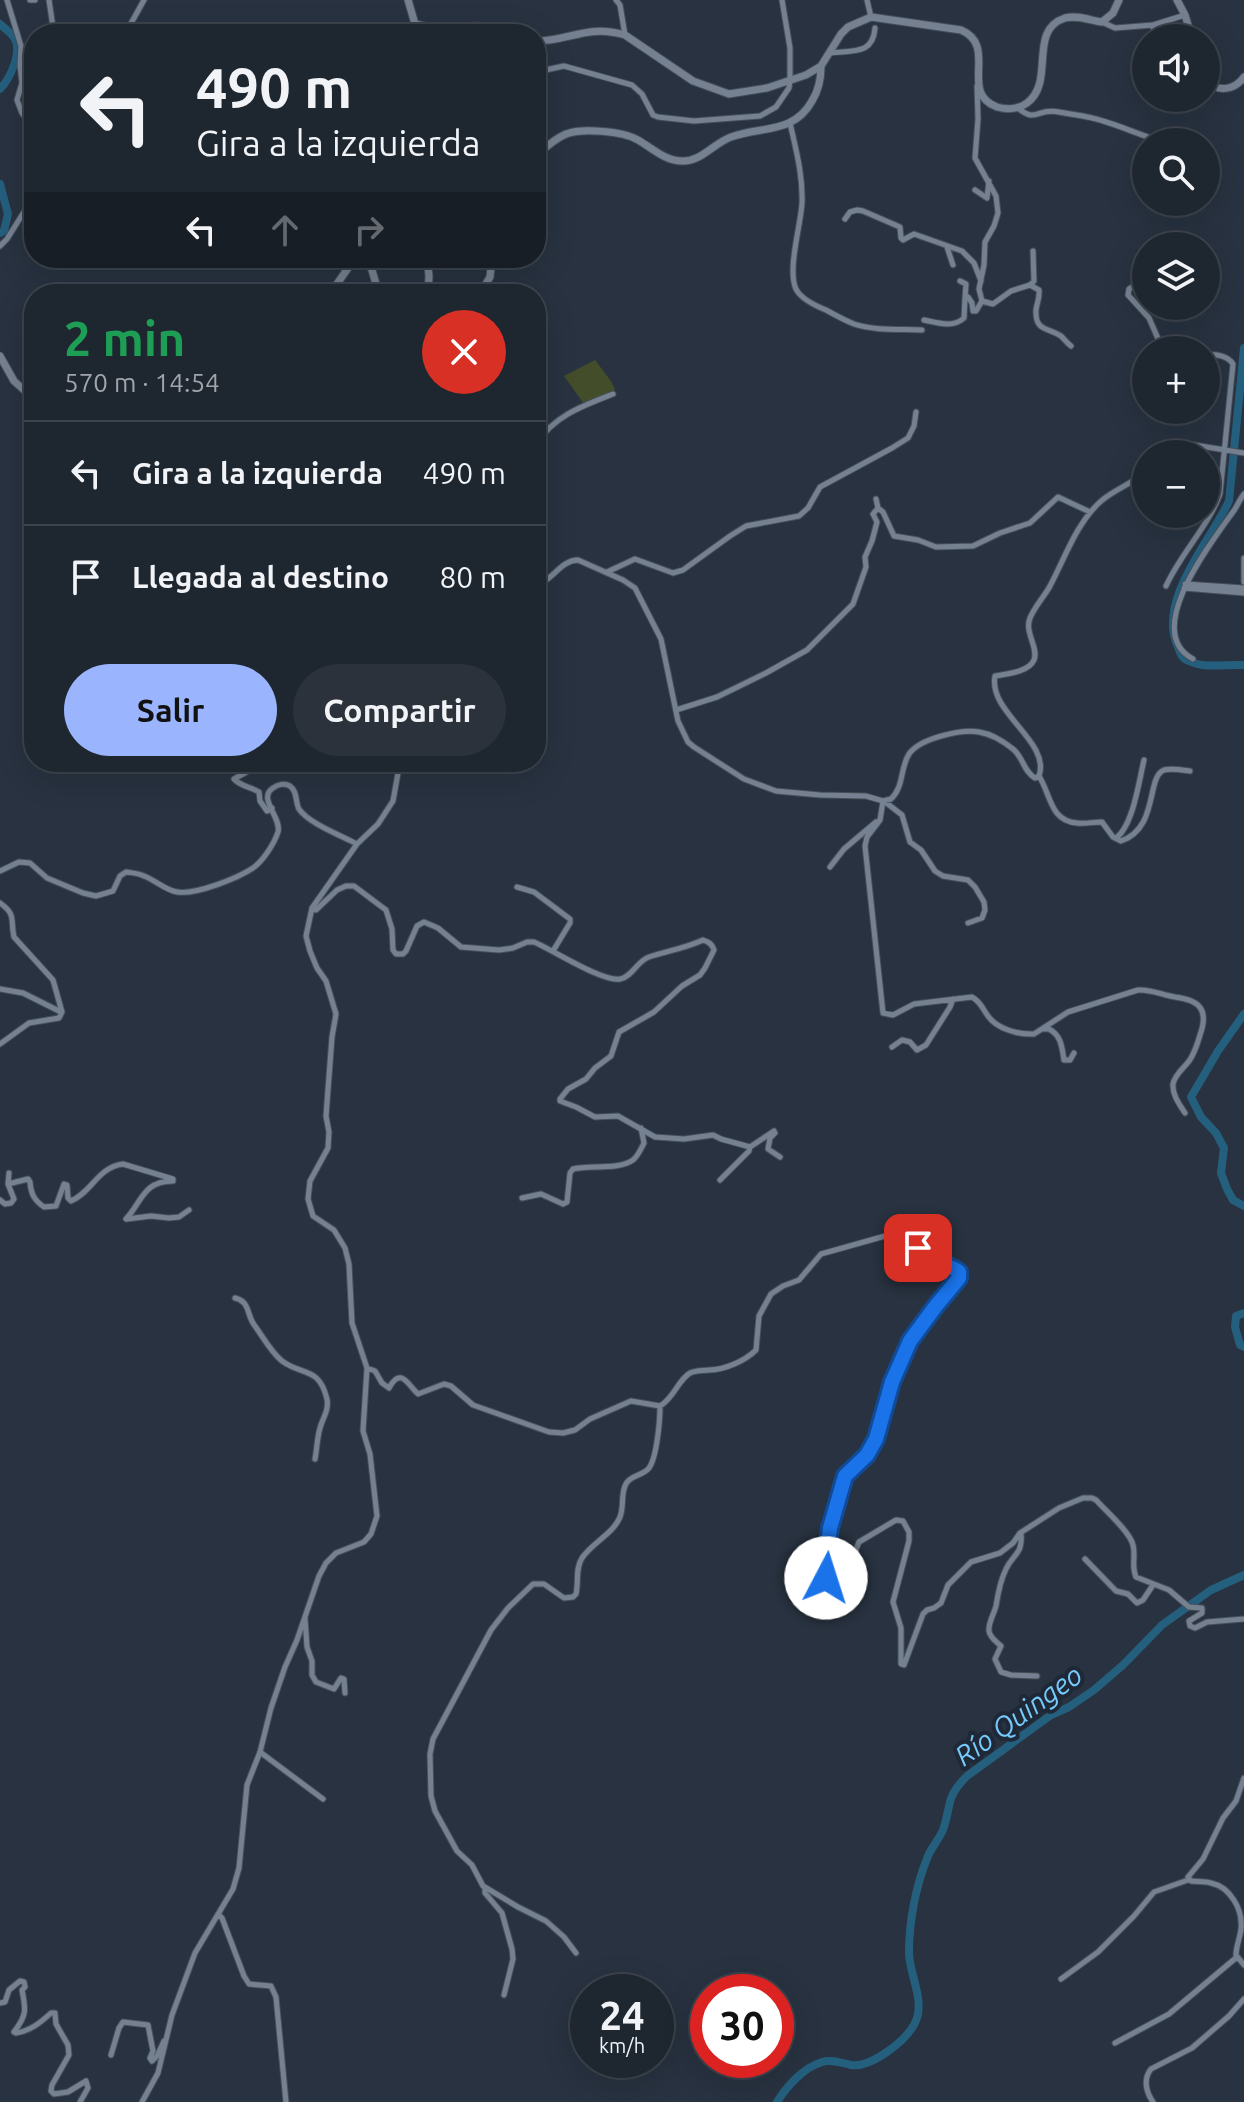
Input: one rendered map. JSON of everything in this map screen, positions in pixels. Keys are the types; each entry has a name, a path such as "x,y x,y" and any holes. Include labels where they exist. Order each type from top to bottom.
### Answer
{"main road":[{"path":"408,0 415,24"},
{"path":"546,40 599,30 625,35 693,81 723,93 740,93 806,75 821,66 848,27 871,17 966,32 978,48 977,81 988,103 1001,108 1018,108 1035,96 1041,85 1043,44 1052,25 1075,17 1102,22 1113,13 1119,0"},
{"path":"1177,0 1188,24"},
{"path":"546,147 566,134 614,132 635,138 666,157 684,162 701,156 731,137 790,123 805,113 820,84 821,66"},
{"path":"1220,88 1237,85 1244,77"},
{"path":"0,356 14,381 24,390"}],"street":[{"path":"7,0 21,46 22,83 17,100 24,116"},
{"path":"49,0 53,24"},
{"path":"131,24 144,0"},
{"path":"616,0 620,5 625,35"},
{"path":"546,70 564,66 632,85 642,94 653,115 658,117 683,120 767,114 783,98 790,81 790,48 782,0"},
{"path":"867,0 871,17"},
{"path":"1156,24 1185,15"},
{"path":"1102,22 1115,28 1132,27"},
{"path":"830,53 868,47 874,40 875,28"},
{"path":"977,81 975,158 996,196 998,213 985,242 979,295 982,301 993,304 1011,291 1030,285 1034,281 1033,251"},
{"path":"1018,108 1027,116 1054,111 1103,121 1132,131"},
{"path":"790,123 800,164 802,191 794,256 797,290 817,306 852,323 922,330"},
{"path":"975,190 987,198 989,180"},
{"path":"845,219 850,212 863,211 900,227 903,240 914,234 962,251 974,263 981,282"},
{"path":"0,246 24,212"},
{"path":"947,246 953,265"},
{"path":"924,320 949,324 962,321 966,284 960,281"},
{"path":"1030,285 1039,290 1038,323 1071,346"},
{"path":"965,298 971,300 973,311 982,301"},
{"path":"1166,586 1218,500 1227,450 1233,364 1228,358 1220,357"},
{"path":"546,431 579,407 613,394"},
{"path":"606,572 635,559 673,573 683,570 746,526 799,516 808,508 820,487 908,438 916,412"},
{"path":"1220,449 1242,453"},
{"path":"1132,482 1115,490 1090,512 1029,620 1034,660 1017,672 995,676 994,683 1008,713 1036,751 1041,765 1039,776 1060,818 1077,823 1102,822 1110,834 1121,841 1135,834 1149,811 1156,777 1161,771 1190,771"},
{"path":"1193,659 1185,655 1174,631 1177,608 1185,586 1244,494"},
{"path":"876,499 894,536 936,547 973,546 1000,533 1025,526 1058,497 1090,512"},
{"path":"676,710 717,697 807,650 853,604 877,522 873,514 878,508"},
{"path":"1244,558 1244,582"},
{"path":"546,582 563,565 578,560 630,584 643,601 665,650 678,721 688,742 744,779 776,791 866,796 883,801 902,815 910,842 921,850 935,871 943,876 968,880 975,887 985,910 982,918 968,923"},
{"path":"1185,586 1244,591"},
{"path":"883,801 896,795 905,762 914,749 948,734 977,731 989,734 1015,750 1031,777 1039,776"},
{"path":"1115,839 1121,836 1133,808 1144,760"},
{"path":"246,772 234,779 259,792 260,801 267,811 272,808"},
{"path":"142,2100 158,2073 176,2001 195,1953 233,1889 239,1868 247,1785 305,1612 326,1563 336,1553 364,1542 371,1534 377,1516 370,1454 363,1431 367,1368 352,1323 349,1264 345,1248 334,1230 313,1216 308,1199 310,1181 328,1148 326,1116 336,1014 326,981 307,942 312,908 357,844 378,824 393,801 398,772"},
{"path":"0,871 19,862 30,863 47,878 96,896 113,891 120,876 126,872 143,875 180,892 216,886 254,867 264,856 279,827 267,799 270,790 285,784 295,792 298,808 305,816 357,844"},
{"path":"883,801 880,820 867,837 865,846 881,1009 886,1015 893,1015 914,1004 972,997 982,1004 987,1015 1001,1028 1029,1035 1068,1012 1138,990 1197,1003 1205,1019 1191,1058 1173,1085 1175,1097 1185,1113"},
{"path":"830,867 844,849 880,820"},
{"path":"312,908 316,910 337,890 354,886 386,910 396,954 406,951 417,926 424,922 438,928 461,947 499,950 534,942 600,975 617,980 623,979 648,957 703,940 714,950 700,975 682,986 654,1012 619,1032 611,1056 586,1079 568,1089 560,1099 561,1103 595,1117 618,1116 655,1137 684,1139 713,1135 750,1147"},
{"path":"517,887 534,892 570,919 553,951"},
{"path":"0,903 14,919 14,937 53,980 62,1012 59,1018 29,1023 0,1044"},
{"path":"0,989 23,993 62,1012"},
{"path":"892,1047 902,1040 910,1042 917,1050 926,1045 953,999"},
{"path":"1042,1030 1049,1029 1058,1036 1064,1060 1070,1060 1074,1053"},
{"path":"522,1198 541,1194 563,1204 567,1202 568,1180 573,1169 604,1167 636,1158 644,1143 640,1127"},
{"path":"720,1180 750,1147 774,1131 768,1149 780,1157"},
{"path":"8,1184 28,1179 35,1201 44,1207 56,1206 64,1184 71,1201 78,1198 105,1170 123,1164 173,1179 140,1196 126,1219 179,1217 189,1210"},
{"path":"0,1200 5,1204 14,1199 8,1184 9,1173"},
{"path":"367,1368 375,1371 389,1388 401,1377 418,1394 444,1384 451,1386 473,1405 549,1432 575,1430 590,1419 631,1401 660,1406 666,1403 686,1375 721,1368 749,1357 756,1350 759,1316 771,1294 799,1280 821,1254 903,1231 910,1232 917,1240 919,1254 926,1260 955,1267 959,1278 910,1341 892,1382 876,1439 867,1455 845,1476 830,1528 828,1571 811,1603 812,1610 817,1610 849,1578 859,1542 896,1520 903,1521 910,1536 893,1602 901,1628 901,1664 904,1665 923,1614 941,1603 948,1585 971,1562 1000,1553 1020,1533 1059,1508 1083,1498 1092,1498 1132,1540 1136,1577 1169,1590 1189,1607 1201,1607 1202,1613 1189,1621 1192,1628 1207,1622 1244,1619"},
{"path":"235,1298 247,1304 251,1322 283,1361 311,1372 320,1382 328,1409 321,1424 315,1459"},
{"path":"504,1995 513,1959 512,1949 502,1913 485,1893 472,1865 457,1851 432,1804 430,1754 433,1739 485,1639 525,1591 531,1585 541,1583 564,1598 576,1594 581,1559 618,1520 625,1484 649,1468 658,1436 660,1406"},
{"path":"1020,1533 1021,1548 1008,1565 997,1591 996,1608 989,1630 1001,1646 995,1659 1001,1672 1037,1676"},
{"path":"1085,1559 1116,1591 1128,1594 1137,1603 1143,1600 1153,1585"},
{"path":"305,1612 312,1675 316,1682 334,1689 341,1678 344,1679 345,1693"},
{"path":"260,1752 323,1799"},
{"path":"1188,1880 1236,1801 1244,1778"},
{"path":"1061,1979 1098,1952 1154,1892 1188,1880 1222,1887 1241,1908 1241,1927 1235,1952 1244,1965"},
{"path":"485,1888 546,1921 576,1953"},
{"path":"218,1914 249,1984 271,1986 276,1997 286,2102"},
{"path":"1115,2043 1169,2014 1237,1957"},
{"path":"0,2003 5,2002 12,1987 20,1981 24,1982 25,2017 16,2033 28,2030 55,2013 56,2024 68,2045 69,2055 51,2091 54,2094 68,2092 86,2081 88,2088 80,2102"},
{"path":"1153,2102 1146,2083 1151,2069 1192,2048 1244,1999"},
{"path":"111,2055 123,2022 148,2025 152,2061 167,2033"}],"green space":[{"path":"595,360 615,390 584,404 564,376"}],"waterway":[{"path":"0,24 10,32 17,45 11,72 0,89"},
{"path":"0,184 8,214 4,231 0,233"},
{"name":"Río Quingeo","path":"1244,348 1229,501 1188,571 1174,610 1173,629 1180,651 1187,660 1209,666 1244,665"},
{"name":"Río Quingeo","path":"1244,1014 1191,1097 1201,1117 1216,1133 1224,1148 1221,1173 1227,1189 1233,1200 1244,1206"},
{"name":"Río Quingeo","path":"1244,1313 1236,1316 1235,1327 1240,1345 1244,1347"},
{"name":"Río Quingeo","path":"777,2102 808,2069 825,2061 859,2065 878,2058 896,2045 915,2023 919,2006 909,1952 914,1903 928,1856 943,1830 952,1796 967,1776 1051,1715 1094,1690 1162,1625 1211,1590 1244,1575"}],"route":[{"path":"826,1578 830,1528 845,1476 867,1455 876,1439 892,1382 910,1341 959,1278 955,1267 926,1260 919,1254 918,1248"}]}
